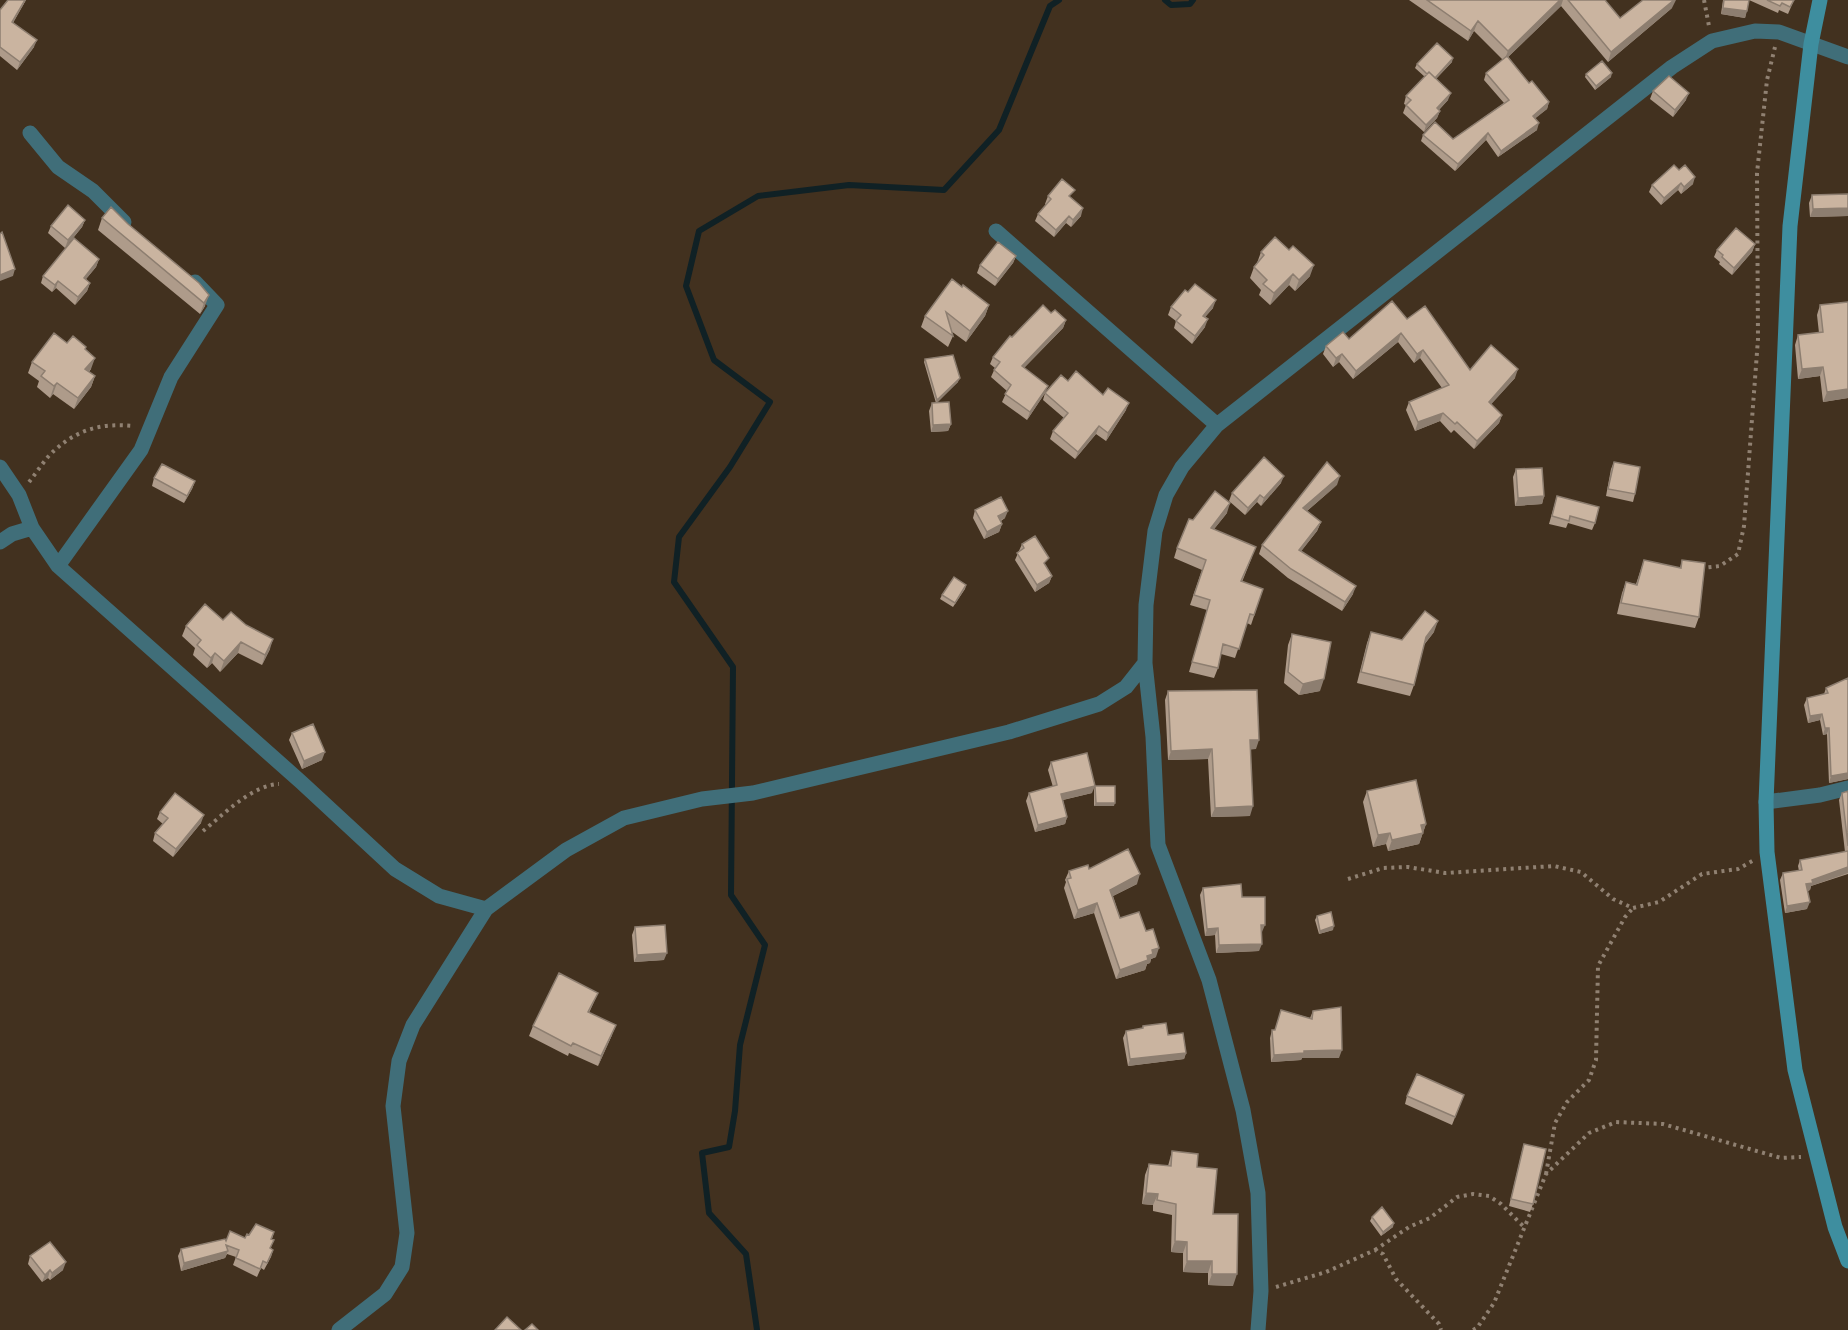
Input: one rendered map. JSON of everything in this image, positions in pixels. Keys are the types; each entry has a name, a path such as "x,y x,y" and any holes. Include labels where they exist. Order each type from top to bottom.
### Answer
{"main road":[{"path":"1820,0 1811,44 1790,226 1766,802 1767,852 1795,1070 1835,1227 1848,1261"}],"street":[{"path":"1258,1330 1261,1292 1258,1193 1243,1110 1209,980 1158,845 1153,737 1145,663 1146,604 1155,531 1166,495 1182,467 1217,425 1672,66 1712,41 1755,31 1779,32 1848,57"},
{"path":"30,133 58,167 93,191 139,235"},
{"path":"996,231 1217,425"},
{"path":"58,566 141,450 171,377 217,305 202,287 184,272"},
{"path":"0,466 19,495 33,528 58,566 301,782 395,869 439,896 486,909"},
{"path":"0,542 12,534 33,528"},
{"path":"339,1330 385,1294 402,1267 407,1233 393,1106 399,1061 413,1025 486,909 566,850 624,818 702,800 753,793 1009,732 1099,704 1126,687 1145,663"},
{"path":"1766,802 1820,795 1848,788"}],"path":[{"path":"1704,0 1712,41"},
{"path":"1698,568 1720,566 1738,554 1744,526 1758,339 1757,173 1767,80 1779,32"},
{"path":"19,495 55,449 86,429 112,424 150,427"},
{"path":"203,831 244,798 272,784 301,782"},
{"path":"1473,1330 1477,1328 1494,1303 1525,1228 1546,1174 1555,1123 1567,1102 1589,1080 1596,1060 1598,966 1625,917 1633,908 1659,902 1702,874 1738,869 1767,852"},
{"path":"1348,879 1383,868 1408,867 1445,873 1554,866 1581,872 1613,899 1633,908"},
{"path":"1546,1174 1589,1133 1616,1122 1664,1124 1780,1158 1816,1156"},
{"path":"1261,1292 1326,1272 1375,1250 1408,1227 1430,1218 1457,1197 1473,1194 1489,1196 1525,1228"},
{"path":"1375,1250 1383,1254 1396,1279 1439,1324 1441,1330"}],"building":[{"path":"8,0 25,0 12,22 37,40 20,62 0,47 0,10"},
{"path":"1427,0 1560,0 1508,51 1478,21 1471,31"},
{"path":"1568,0 1605,0 1620,18 1643,0 1674,0 1611,52"},
{"path":"1724,0 1749,0 1747,11 1723,8"},
{"path":"1767,0 1794,0 1790,7 1782,3 1780,6"},
{"path":"1437,43 1453,58 1435,78 1417,64"},
{"path":"1507,56 1529,83 1532,81 1549,102 1533,116 1539,123 1501,151 1488,133 1458,164 1423,135 1435,122 1453,139 1509,100 1486,73"},
{"path":"1602,61 1612,73 1596,86 1586,74"},
{"path":"1429,72 1451,93 1437,108 1440,111 1426,125 1406,105 1411,100 1406,96"},
{"path":"1669,76 1689,93 1675,110 1653,91"},
{"path":"1674,165 1679,170 1685,165 1695,177 1684,187 1681,183 1664,198 1652,185"},
{"path":"1062,179 1075,190 1069,196 1083,208 1073,220 1069,216 1056,230 1038,214 1051,199 1048,196"},
{"path":"1848,194 1848,208 1813,209 1812,195"},
{"path":"68,205 85,220 68,240 51,226"},
{"path":"111,207 199,283 209,295 204,303 102,218"},
{"path":"1736,228 1755,244 1734,268 1717,250"},
{"path":"2,232 15,269 0,275 0,234"},
{"path":"1275,237 1289,250 1293,246 1314,265 1299,280 1293,274 1274,293 1263,284 1267,280 1254,267 1264,255 1261,252"},
{"path":"74,238 99,259 84,278 90,283 78,297 58,281 55,285 43,276"},
{"path":"998,242 1016,256 998,279 980,265"},
{"path":"952,279 989,305 970,331 946,312 953,336 925,316"},
{"path":"1195,284 1216,300 1203,316 1208,319 1195,336 1176,321 1181,315 1171,307 1185,290 1188,292"},
{"path":"1392,301 1407,319 1425,306 1470,370 1491,345 1518,369 1489,402 1502,415 1477,441 1457,422 1455,424 1443,413 1418,422 1409,402 1449,385 1423,350 1417,354 1401,333 1356,371 1342,354 1336,358 1326,346 1343,332 1349,339"},
{"path":"1848,302 1848,389 1827,392 1823,367 1802,369 1798,335 1823,332 1820,305"},
{"path":"1043,305 1051,313 1055,310 1066,320 1022,366 1048,386 1030,412 1005,394 1011,385 994,370 1000,362 993,357 1010,336 1012,337"},
{"path":"54,333 67,343 73,336 95,358 85,369 95,376 78,398 57,383 54,386 41,376 45,371 32,362"},
{"path":"953,355 960,378 937,400 925,359"},
{"path":"1076,371 1103,395 1108,388 1129,403 1108,433 1099,426 1078,452 1053,431 1068,413 1045,393 1061,375 1068,381"},
{"path":"949,402 951,424 933,425 932,403"},
{"path":"1264,457 1284,476 1264,498 1260,495 1248,508 1232,493"},
{"path":"1327,462 1340,476 1303,508 1321,522 1299,550 1356,586 1345,602 1291,569 1262,545"},
{"path":"1614,462 1640,467 1635,494 1608,489"},
{"path":"162,464 195,481 187,496 154,478"},
{"path":"1542,468 1544,496 1518,498 1516,469"},
{"path":"1215,491 1230,503 1211,528 1256,547 1241,581 1263,589 1254,615 1250,614 1239,649 1223,644 1218,668 1192,662 1210,600 1194,595 1206,560 1177,548 1189,519 1193,520"},
{"path":"1557,496 1599,507 1595,523 1570,516 1569,521 1552,516"},
{"path":"1001,497 1008,511 998,516 1002,524 987,532 975,510"},
{"path":"1035,536 1049,558 1044,563 1052,576 1037,585 1017,553 1024,548 1022,544"},
{"path":"1644,560 1681,568 1682,560 1705,563 1699,617 1621,603 1626,582 1637,585"},
{"path":"954,577 966,585 955,603 942,595"},
{"path":"205,604 223,620 231,612 246,625 273,639 265,655 241,642 224,661 215,653 211,658 197,645 201,640 186,626"},
{"path":"1425,611 1438,621 1426,637 1414,685 1361,672 1371,632 1402,640"},
{"path":"1292,634 1331,642 1324,679 1303,684 1288,672"},
{"path":"1848,678 1848,773 1831,776 1829,728 1825,728 1822,714 1810,716 1807,698 1828,693 1826,688"},
{"path":"1257,690 1259,740 1250,740 1253,806 1215,808 1212,749 1171,751 1168,691"},
{"path":"313,724 325,752 304,761 292,733"},
{"path":"1087,753 1095,786 1061,794 1067,817 1038,825 1029,793 1057,785 1051,762"},
{"path":"1416,780 1426,824 1421,825 1423,833 1392,840 1390,833 1378,835 1367,791"},
{"path":"1095,786 1115,786 1115,803 1096,803"},
{"path":"1848,791 1848,846 1842,793"},
{"path":"175,793 204,815 176,849 155,833 168,818 160,812"},
{"path":"1128,849 1140,874 1110,890 1120,918 1139,912 1146,931 1153,929 1159,948 1152,950 1153,954 1147,956 1148,960 1120,970 1097,903 1078,910 1067,879 1071,878 1069,871 1088,865 1089,869"},
{"path":"1848,851 1848,867 1806,884 1810,902 1787,906 1783,873 1802,870 1800,860"},
{"path":"1241,884 1242,897 1265,897 1265,925 1261,925 1262,944 1219,945 1218,928 1207,929 1203,888"},
{"path":"1331,912 1334,926 1320,931 1317,916"},
{"path":"665,925 667,953 637,955 635,927"},
{"path":"559,973 598,993 588,1012 616,1025 601,1056 573,1043 571,1046 533,1026"},
{"path":"1341,1007 1342,1050 1274,1055 1272,1030 1275,1030 1281,1010 1312,1019 1313,1011"},
{"path":"1166,1023 1168,1035 1183,1033 1186,1053 1130,1059 1126,1031"},
{"path":"1417,1074 1464,1095 1455,1117 1407,1096"},
{"path":"1524,1144 1546,1149 1533,1204 1511,1199"},
{"path":"1172,1151 1198,1154 1197,1167 1217,1169 1213,1214 1238,1214 1237,1274 1212,1274 1212,1261 1187,1261 1187,1242 1175,1241 1176,1204 1157,1200 1158,1194 1146,1193 1149,1164 1171,1166"},
{"path":"1382,1207 1394,1223 1383,1232 1372,1217"},
{"path":"256,1224 274,1232 271,1239 274,1240 270,1248 273,1250 267,1263 263,1261 260,1269 236,1258 239,1250 226,1245 228,1251 184,1263 181,1249 225,1239 226,1241 230,1231 245,1238"},
{"path":"50,1242 66,1262 52,1273 50,1270 45,1275 30,1256"},
{"path":"507,1317 521,1330 495,1330"},
{"path":"532,1324 538,1330 525,1330"}],"waterway":[{"path":"757,1330 746,1254 709,1213 702,1153 729,1147 735,1111 740,1045 765,945 731,895 733,667 674,582 679,537 730,467 770,402 714,360 686,286 699,231 758,196 849,185 944,190 999,130 1050,6 1059,0"},
{"path":"1165,0 1171,5 1190,4 1193,0"}]}
